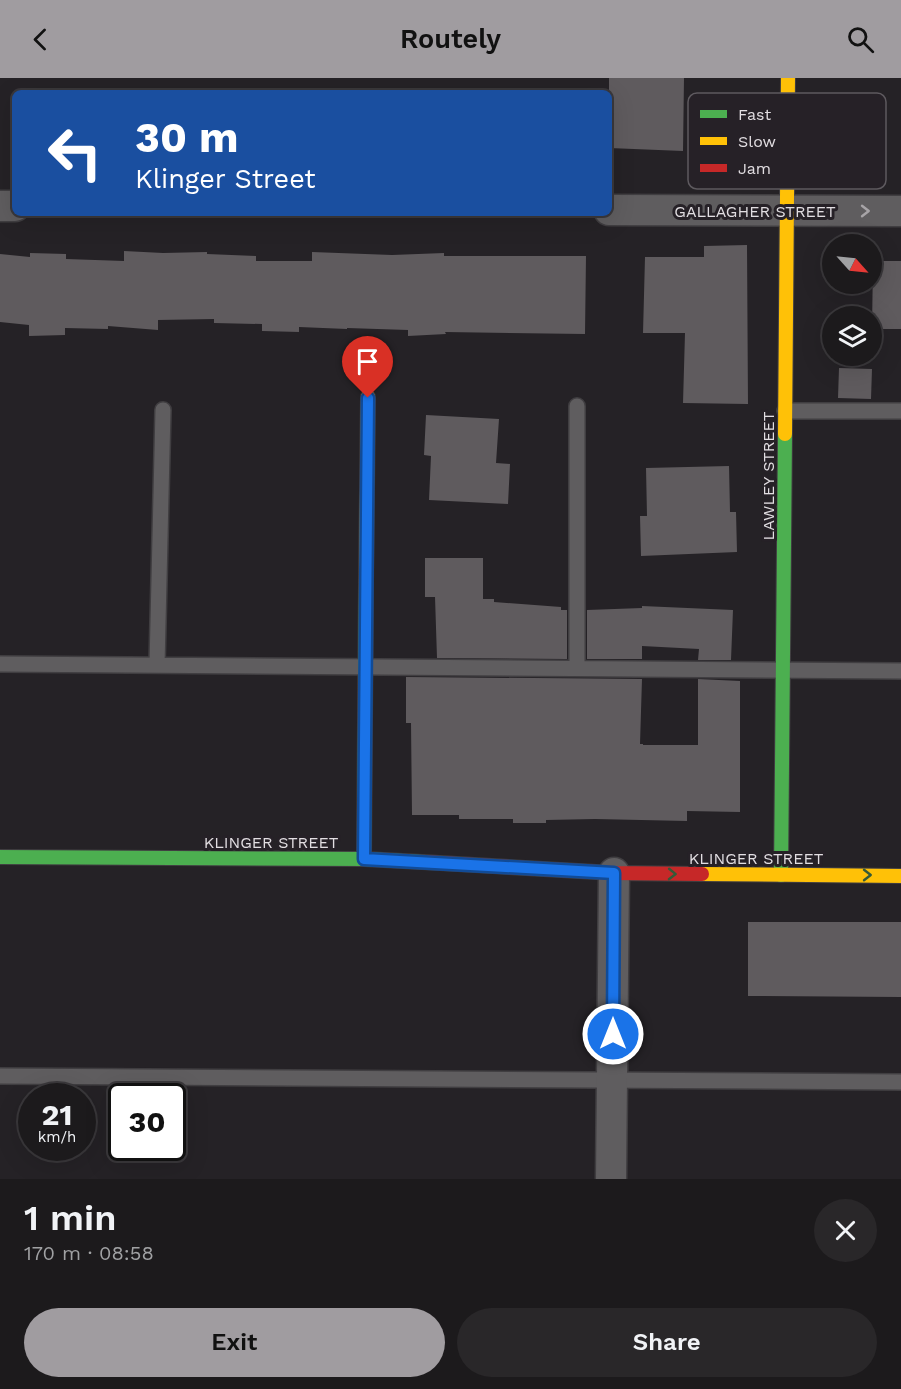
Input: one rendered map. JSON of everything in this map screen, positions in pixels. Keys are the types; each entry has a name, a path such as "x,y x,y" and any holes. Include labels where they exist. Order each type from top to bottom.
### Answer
{"street":[{"name":"LAWLEY STREET","path":"788,78 788,93"},
{"name":"LAWLEY STREET","path":"781,875 787,189"},
{"name":"GALLAGHER STREET","path":"612,210 901,211"},
{"path":"364,859 368,398"},
{"name":"KLINGER STREET","path":"0,857 364,859 614,873 901,876"},
{"path":"611,1179 614,873"}],"lane":[{"path":"577,668 578,406"},
{"path":"157,665 163,410"},
{"path":"785,411 901,411"},
{"path":"0,664 901,671"},
{"path":"0,1076 901,1082"}],"building":[{"path":"609,78 684,78 683,151 612,148 612,90 609,90"},
{"path":"747,245 748,404 683,403 685,333 643,333 645,257 704,257 704,246"},
{"path":"124,251 207,252 207,254 256,256 256,261 312,261 312,252 392,255 444,253 444,256 586,256 585,334 445,332 446,334 408,336 408,330 299,327 299,332 262,331 262,324 214,323 214,319 158,320 158,330 108,326 108,329 65,328 65,335 29,336 29,325 0,322 0,254 30,257 30,253 66,254 66,259 124,261"},
{"path":"882,261 901,261 901,329 882,329 882,306 872,306 873,294 882,294"},
{"path":"839,368 872,369 871,399 838,398"},
{"path":"426,415 499,419 496,463 510,464 508,504 429,500 431,456 424,455"},
{"path":"729,466 730,512 736,512 737,552 641,556 640,516 647,516 646,468"},
{"path":"425,558 483,558 483,599 494,599 494,602 561,607 561,610 567,610 567,659 437,658 435,597 425,597"},
{"path":"642,606 733,610 731,660 698,660 699,649 642,646 642,659 587,659 587,610 642,608"},
{"path":"406,677 642,679 640,744 643,745 698,745 698,679 740,681 740,812 687,811 687,821 595,819 546,820 546,823 513,823 513,819 459,819 459,815 412,815 411,723 406,723"},
{"path":"748,922 901,922 901,997 748,996"}],"traffic: fast":[{"path":"781,875 785,434"},
{"path":"364,859 366,583"},
{"path":"0,857 364,859 422,862"}],"traffic: slow":[{"path":"788,78 788,93"},
{"path":"785,434 787,189"},
{"path":"366,583 368,397"},
{"path":"702,874 901,876"}],"traffic: jam":[{"path":"422,862 614,873 702,874"}],"route":[{"path":"368,398 364,859 614,873 613,1034"}]}
